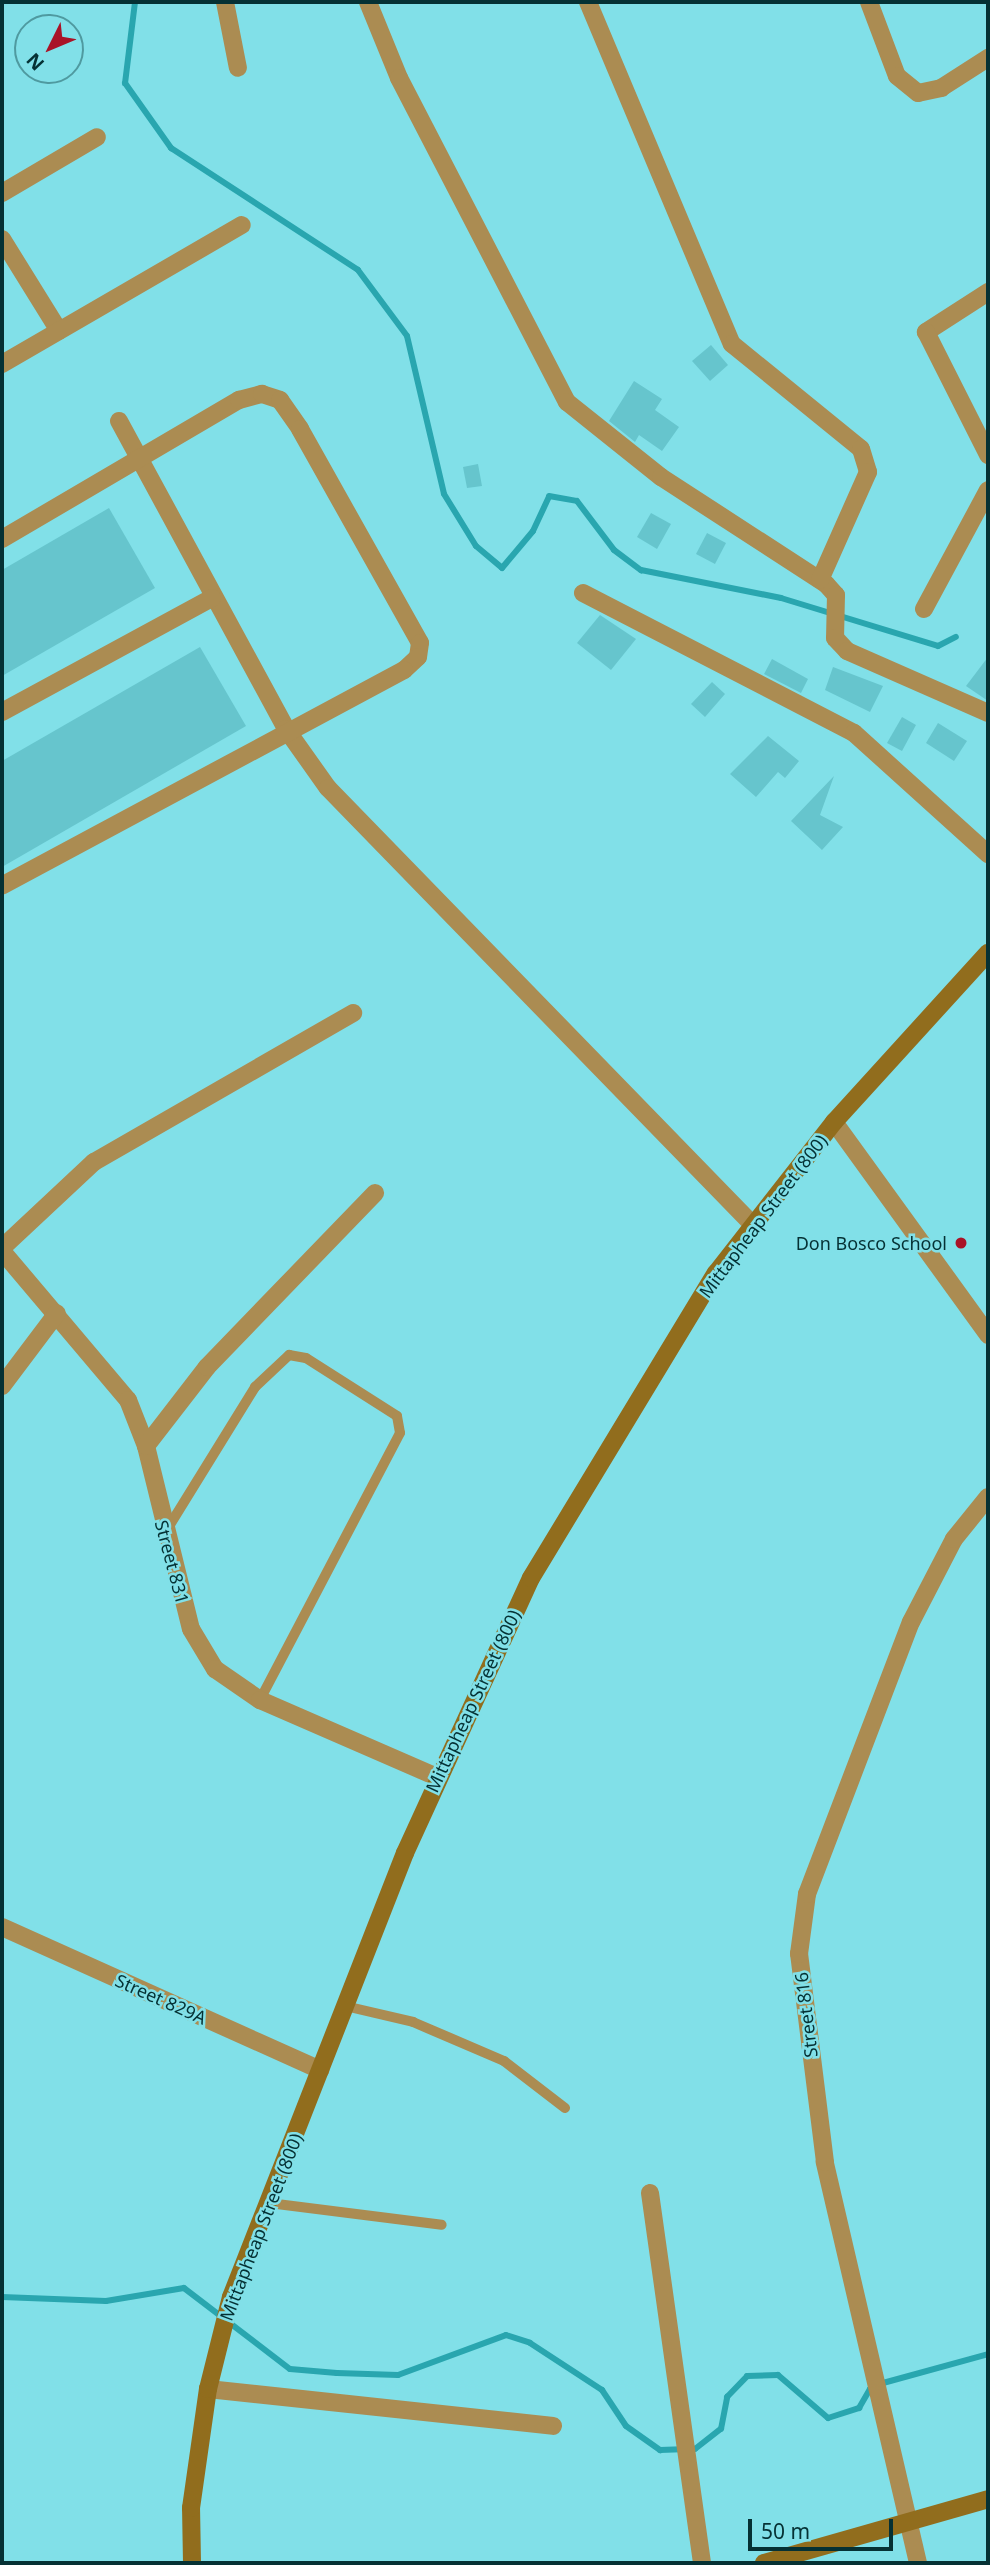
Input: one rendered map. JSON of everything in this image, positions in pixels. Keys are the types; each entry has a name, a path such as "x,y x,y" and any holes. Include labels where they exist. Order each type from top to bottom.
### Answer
{"main road":[{"name":"Mittapheap Street (800)","path":"192,2563 191,2508 208,2389 231,2297 437,1777 531,1578 670,1345 753,1225 834,1122 988,953"},
{"path":"764,2563 988,2499"}],"street":[{"path":"225,2 238,68"},
{"path":"368,2 400,78 558,388 661,477 820,580 836,595 835,638 847,651 988,713"},
{"path":"588,2 732,344 861,449 868,472 820,580"},
{"path":"869,2 897,76 918,93 941,88 988,58"},
{"path":"2,193 97,137"},
{"path":"2,364 242,225"},
{"path":"2,239 58,331"},
{"path":"988,292 926,332 988,455"},
{"path":"2,539 239,400 262,394 280,400 408,614 420,643 418,657 2,886"},
{"path":"120,421 138,461 286,729 328,788 753,1225"},
{"path":"924,608 988,490"},
{"path":"583,593 854,733 988,853"},
{"path":"2,712 212,598"},
{"path":"2,1250 94,1162 353,1013"},
{"path":"834,1122 988,1335"},
{"path":"146,1446 207,1367 375,1193"},
{"name":"Street 831","path":"2,1250 128,1400 146,1446 163,1534 191,1629 215,1669 260,1700 437,1777"},
{"path":"2,1387 57,1313"},
{"name":"Street 816","path":"918,2563 825,2161 799,1954 807,1894 911,1622 954,1539 988,1497"},
{"name":"Street 829A","path":"2,1927 320,2070"},
{"path":"650,2193 702,2563"},
{"path":"208,2389 553,2426"}],"lane":[{"path":"163,1534 255,1387 289,1355 306,1358 397,1416 400,1433 260,1700"},
{"path":"345,2006 413,2022 504,2061 565,2108"},
{"path":"269,2203 442,2225"}],"building":[{"path":"711,345 728,365 710,381 692,361"},
{"path":"634,381 662,399 655,410 679,427 662,451 639,435 635,442 609,421"},
{"path":"478,464 482,486 467,488 463,467"},
{"path":"109,508 155,588 2,676 2,570"},
{"path":"651,513 671,524 657,549 637,537"},
{"path":"707,533 726,543 715,564 696,554"},
{"path":"600,615 636,639 611,670 577,643"},
{"path":"200,647 246,726 2,867 2,761"},
{"path":"988,657 988,701 966,686"},
{"path":"772,659 808,679 801,693 764,674"},
{"path":"833,667 883,686 870,712 825,690"},
{"path":"712,682 725,694 705,717 691,704"},
{"path":"902,717 916,725 902,751 887,743"},
{"path":"938,723 967,741 954,761 926,743"},
{"path":"768,736 799,761 785,778 778,772 756,797 730,774"},
{"path":"834,776 820,815 843,827 822,850 791,821"}],"waterway":[{"path":"135,2 125,83 171,148 358,270 407,336 444,494 476,546 502,568 533,531 549,496 577,501 614,550 641,570 781,598 938,646 956,637"},
{"path":"2,2297 106,2301 184,2288 290,2369 337,2373 398,2375 506,2335 530,2343 602,2390 626,2426 660,2450 695,2449 721,2429 727,2397 747,2376 778,2375 828,2418 859,2408 870,2389 883,2383 988,2354"}],"place":[{"name":"Don Bosco School","path":"961,1243"}]}
